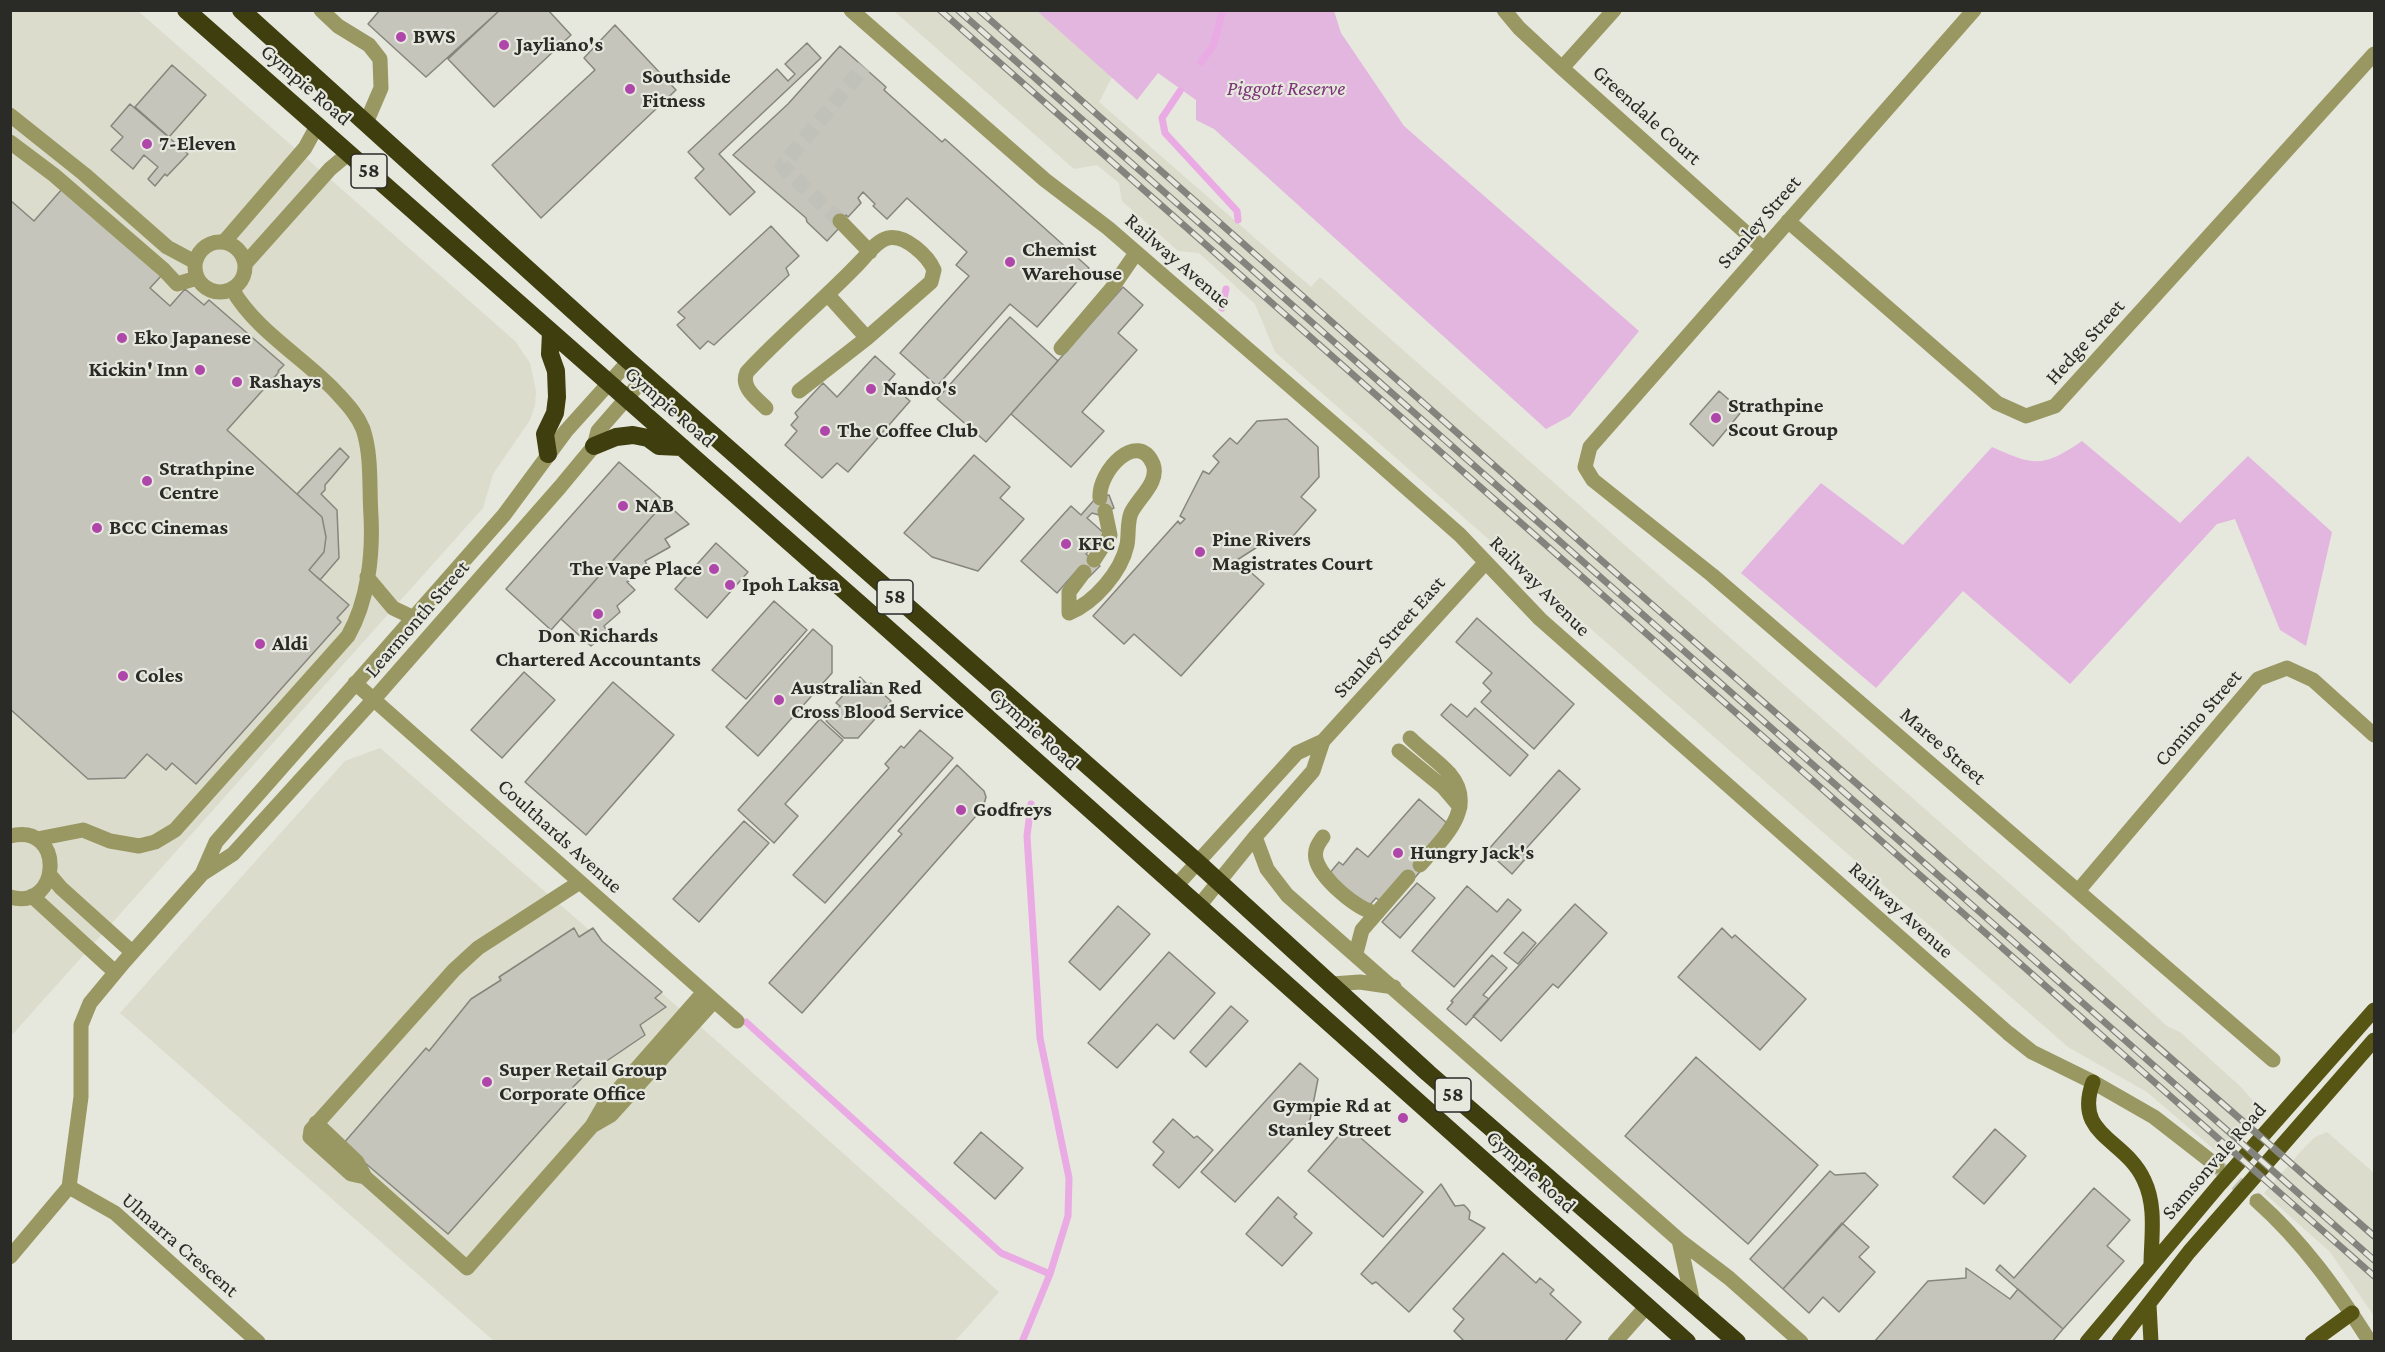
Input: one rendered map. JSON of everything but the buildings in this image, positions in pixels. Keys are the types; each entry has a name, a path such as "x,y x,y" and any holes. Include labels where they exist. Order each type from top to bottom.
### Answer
{"highway":[{"name":"Gympie Road","path":"186,10 682,447 1687,1341"},
{"name":"Gympie Road","path":"241,10 629,362 1197,862 1428,1073 1737,1341"},
{"path":"548,454 545,434 555,413 557,397 556,371 550,354 551,332"},
{"path":"594,446 616,437 633,435 648,438 660,446 682,447"}],"main road":[{"name":"Samsonvale Road","path":"2087,1341 2220,1184 2374,1010"},
{"name":"Samsonvale Road","path":"2120,1341 2189,1252 2374,1040"},
{"path":"2093,1082 2087,1105 2088,1115 2100,1131 2128,1155 2144,1179 2147,1188 2152,1212 2151,1266"},
{"path":"2149,1305 2151,1341"},
{"path":"2312,1341 2352,1313"}],"street":[{"path":"321,10 338,26 369,45 380,58 381,88 366,123"},
{"name":"Railway Avenue","path":"851,10 1045,180 1108,228 1460,535 1540,619 2008,1033 2032,1052 2093,1082 2154,1117 2217,1166"},
{"name":"Greendale Court","path":"1504,10 1519,28 1562,68 1764,249"},
{"path":"1562,68 1614,10"},
{"name":"Stanley Street","path":"1585,467 1590,447 1974,10"},
{"name":"Hedge Street","path":"1788,221 1997,403 2026,416 2055,406 2373,58"},
{"path":"10,115 84,174 167,247 195,262"},
{"path":"224,242 305,148 317,126"},
{"path":"10,142 54,175 164,270 177,285 197,278"},
{"path":"245,264 238,250 224,242 209,244 202,248 195,262 197,278 208,290 224,292 232,289 242,279 245,264 330,169 349,153"},
{"path":"840,221 870,252"},
{"path":"766,408 746,387 744,381 747,372 882,241 897,238 918,251 934,270 931,282 867,338 799,391"},
{"path":"1061,348 1113,288 1136,253"},
{"path":"37,839 83,830 124,845 139,846 155,842 176,830 348,636 362,605 371,544 368,456 366,439 358,419 328,384 249,314 232,289"},
{"path":"828,295 867,338"},
{"name":"Learmonth Street","path":"202,874 216,842 504,515 548,454 629,362"},
{"name":"Learmonth Street","path":"69,1187 81,1097 81,1025 90,1003 202,874 233,854 374,699 594,446 598,431 646,376"},
{"path":"1131,451 1138,452 1149,459 1155,471 1154,478 1130,515 1124,556 1109,580 1092,598 1078,609 1069,612 1069,592 1110,535 1103,505 1099,488 1109,469 1131,451"},
{"name":"Maree Street","path":"1585,467 1593,480 1712,575 2273,1060"},
{"name":"Stanley Street East","path":"1176,886 1297,753 1323,741 1486,562"},
{"path":"367,577 393,608 414,618"},
{"path":"425,605 443,620"},
{"name":"Comino Street","path":"2078,891 2258,679 2286,668 2313,680 2374,735"},
{"name":"Coulthards Avenue","path":"355,683 737,1021"},
{"path":"1410,738 1449,773 1458,790 1460,807 1458,817 1451,829 1420,865"},
{"name":"Stanley Street East","path":"1199,906 1313,771 1323,741"},
{"path":"1399,751 1443,787 1460,807"},
{"path":"10,836 28,835 37,839 49,853 51,861 50,875 46,884 32,896 12,899"},
{"path":"1255,837 1267,869 1276,883 1679,1240 1729,1278 1801,1341"},
{"path":"1323,837 1315,852 1318,866 1332,884 1364,910 1377,913"},
{"path":"50,875 61,888 132,952"},
{"path":"1356,953 1362,930 1408,877"},
{"path":"580,882 478,948 454,970 316,1123 311,1130 310,1137 316,1144 351,1173 365,1177 467,1268 592,1126 611,1115 709,996"},
{"path":"32,896 115,972"},
{"path":"1332,984 1360,982 1395,987"},
{"path":"10,1257 69,1187"},
{"name":"Ulmarra Crescent","path":"69,1187 115,1213 258,1341"},
{"path":"2257,1202 2304,1248 2370,1341"},
{"path":"1679,1240 1693,1303"},
{"path":"1615,1341 1647,1306"}],"shaded area":[{"name":"Strathpine Centre","path":"11,11 138,11 515,341 530,363 536,391 535,405 530,420 493,474 483,508 11,1036"},
{"path":"894,11 1037,11 1112,77 1099,102 1311,287 1320,277 2067,934 2168,1027 2180,1032 2241,1087 2264,1113 2224,1158 2147,1092 2068,1047 1275,352 1255,304 1199,253 1178,251 1122,201 1119,183 1097,165 1074,169"},
{"path":"380,748 719,1043 999,1292 955,1341 494,1341 120,1013 345,761"},
{"path":"2327,1132 2374,1173 2374,1316 2330,1252 2264,1193 2315,1137"}],"green space":[{"name":"Piggott Reserve","path":"1037,11 1334,11 1341,33 1404,126 1639,331 1570,416 1546,429 1214,129 1196,120 1196,100 1158,73 1137,100"},
{"path":"2082,441 2180,523 2248,456 2332,532 2306,646 2280,630 2235,519 2217,524 2070,684 1963,591 1876,688 1741,573 1821,483 1903,545 1992,447 2018,458 2038,461 2057,456"}],"waterway":[{"path":"1201,62 1213,46 1223,10"},
{"path":"1180,91 1162,118 1165,133 1237,211 1238,220"},
{"path":"1222,308 1226,289"},
{"path":"1022,1342 1050,1274 1068,1216 1069,1178 1040,1038 1027,836 1031,804"},
{"path":"746,1022 1001,1253 1050,1274"}],"tunnel":[{"path":"840,221 782,166 864,67"},
{"path":"2219,1168 2257,1201"}],"railway":[{"path":"940,10 2374,1276"},
{"path":"958,10 2374,1260"},
{"path":"979,10 1601,560 2374,1236"}],"place":[{"name":"BWS","path":"401,37"},
{"name":"Jayliano's","path":"504,45"},
{"name":"Southside Fitness","path":"630,89"},
{"name":"7-Eleven","path":"147,144"},
{"name":"Chemist Warehouse","path":"1010,262"},
{"name":"Eko Japanese","path":"122,338"},
{"name":"Kickin' Inn","path":"200,370"},
{"name":"Rashays","path":"237,382"},
{"name":"Nando's","path":"871,389"},
{"name":"Strathpine Scout Group","path":"1716,418"},
{"name":"The Coffee Club","path":"825,431"},
{"name":"Strathpine Centre","path":"147,481"},
{"name":"NAB","path":"623,506"},
{"name":"BCC Cinemas","path":"97,528"},
{"name":"KFC","path":"1066,544"},
{"name":"Pine Rivers Magistrates Court","path":"1200,552"},
{"name":"The Vape Place","path":"714,569"},
{"name":"Ipoh Laksa","path":"730,585"},
{"name":"Don Richards Chartered Accountants","path":"598,614"},
{"name":"Aldi","path":"260,644"},
{"name":"Coles","path":"123,676"},
{"name":"Australian Red Cross Blood Service","path":"779,700"},
{"name":"Godfreys","path":"961,810"},
{"name":"Hungry Jack's","path":"1398,853"},
{"name":"Super Retail Group Corporate Office","path":"487,1082"},
{"name":"Gympie Rd at Stanley Street","path":"1403,1118"}]}
